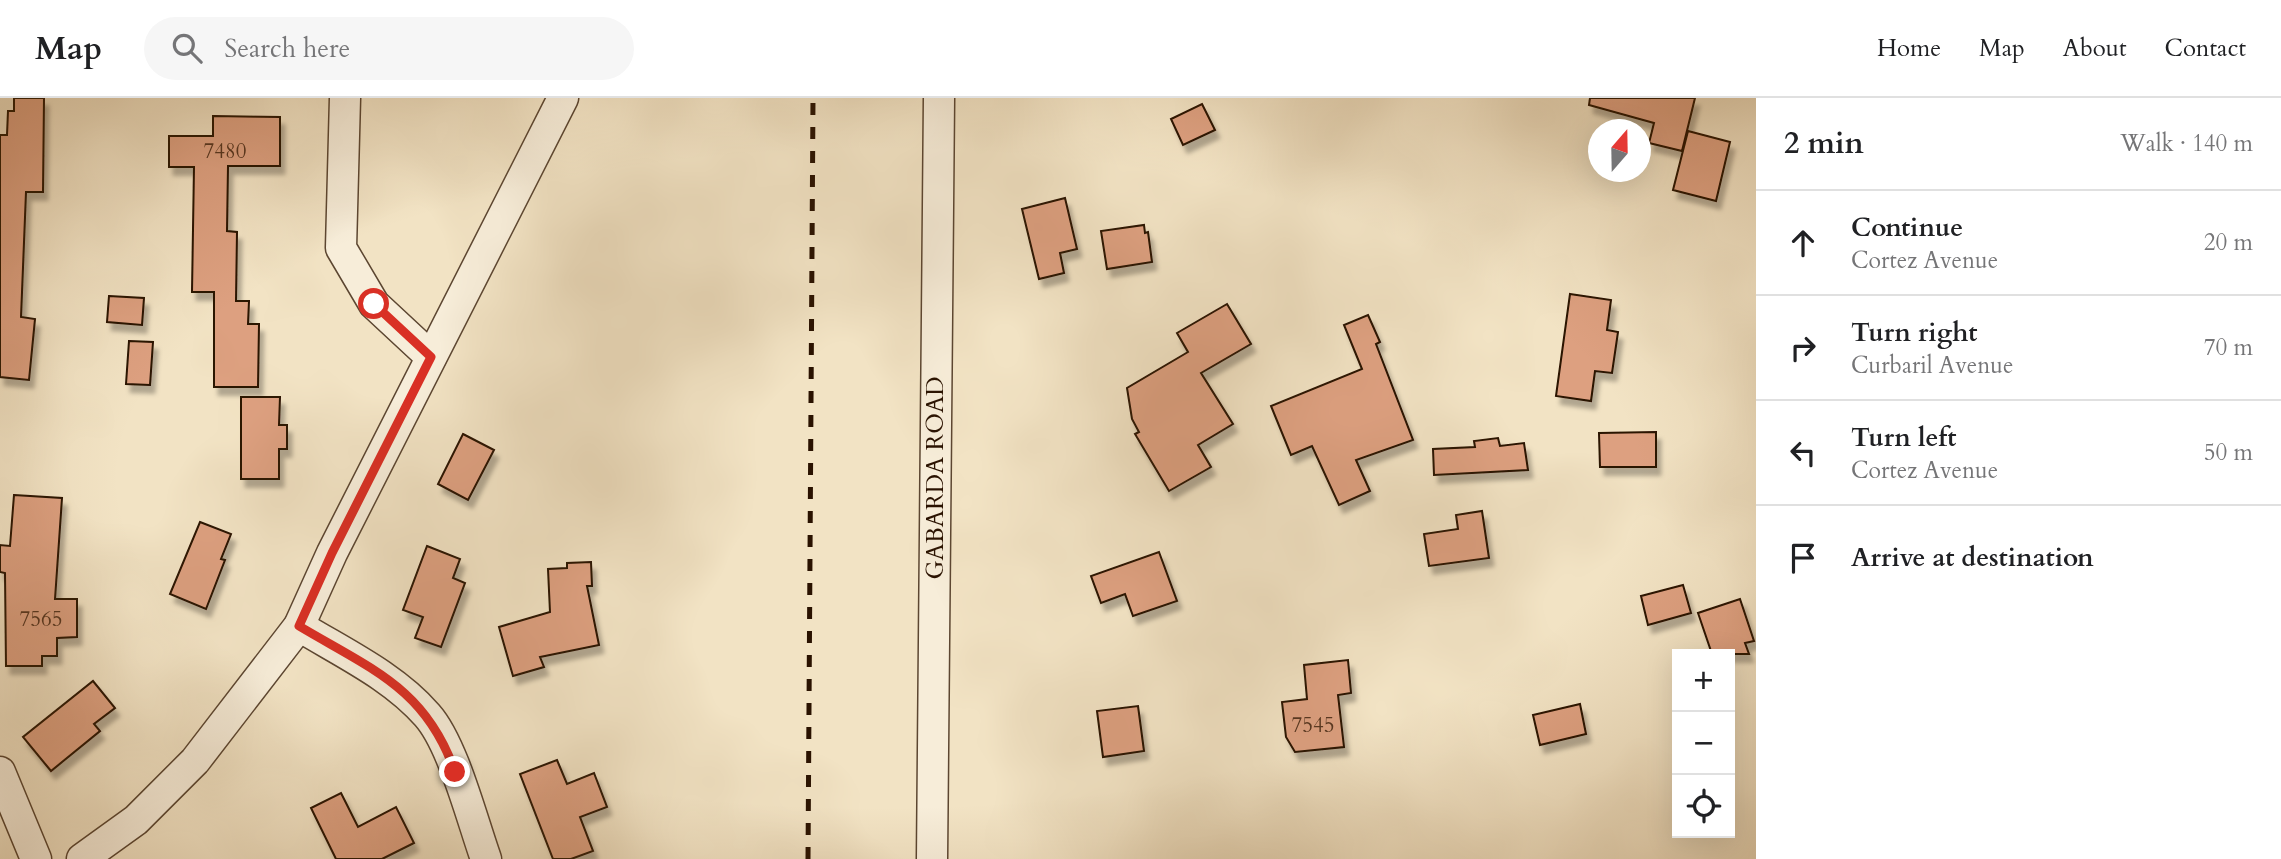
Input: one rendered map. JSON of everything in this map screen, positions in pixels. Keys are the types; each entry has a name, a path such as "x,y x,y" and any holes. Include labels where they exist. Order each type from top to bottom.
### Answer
{"street":[{"path":"345,98 341,248 374,304 431,357"},
{"path":"82,859 136,820 195,761 299,626 332,553 562,98"},
{"name":"GABARDA ROAD","path":"932,859 939,98"},
{"path":"299,626 395,684 429,716 445,743 485,859"},
{"path":"0,772 36,859"}],"building":[{"path":"14,98 44,98 43,192 26,192 21,317 35,319 29,380 0,377 0,135 7,135 8,111 14,111"},
{"path":"1590,98 1695,98 1682,151 1651,143 1654,123 1651,119 1640,119 1589,105"},
{"path":"1202,104 1215,130 1183,145 1171,119"},
{"path":"213,116 280,117 280,166 228,166 227,231 237,232 236,301 249,301 248,324 259,324 258,387 214,387 214,292 192,292 194,167 169,167 169,136 213,136"},
{"path":"1688,131 1730,142 1716,201 1673,190"},
{"path":"1065,198 1077,249 1060,253 1064,273 1039,279 1022,209"},
{"path":"1144,225 1145,233 1148,232 1152,262 1107,269 1101,231"},
{"path":"1570,294 1611,300 1607,330 1618,332 1612,373 1595,371 1591,401 1556,396"},
{"path":"109,296 144,298 142,325 107,322"},
{"path":"1227,304 1251,344 1201,373 1233,424 1198,445 1211,467 1169,491 1135,434 1139,432 1132,419 1127,388 1188,352 1177,333"},
{"path":"1368,315 1380,342 1376,344 1413,440 1356,460 1370,491 1339,505 1312,446 1291,455 1271,406 1362,369 1344,325"},
{"path":"129,341 153,342 150,385 126,384"},
{"path":"241,397 280,397 279,425 287,425 287,449 279,449 279,479 241,479"},
{"path":"1656,432 1656,467 1600,467 1599,433"},
{"path":"463,434 494,450 468,500 438,484"},
{"path":"1498,438 1500,446 1524,443 1528,470 1434,475 1433,449 1475,447 1474,441"},
{"path":"14,495 62,498 55,599 77,599 77,637 57,638 57,656 42,656 42,666 6,666 5,573 0,572 0,545 10,546"},
{"path":"1482,511 1489,558 1429,566 1424,534 1458,529 1456,515"},
{"path":"200,522 231,534 221,559 225,560 206,609 170,594"},
{"path":"427,546 460,559 453,578 465,583 441,647 415,638 423,617 403,610"},
{"path":"1159,552 1177,601 1133,616 1125,594 1101,603 1091,576"},
{"path":"591,562 592,586 587,586 599,645 540,657 544,667 513,676 499,627 550,612 548,569 567,568 567,563"},
{"path":"1683,585 1691,613 1648,625 1641,596"},
{"path":"1740,599 1754,641 1745,643 1749,654 1735,654 1735,649 1710,649 1698,613"},
{"path":"1348,660 1351,693 1338,695 1344,747 1295,752 1286,737 1282,702 1307,699 1304,665"},
{"path":"93,681 115,708 94,724 100,731 51,771 23,737"},
{"path":"1580,704 1586,734 1540,745 1533,715"},
{"path":"1138,706 1144,751 1103,757 1097,711"},
{"path":"557,760 567,784 594,773 607,807 580,817 593,851 571,859 553,859 520,774"},
{"path":"341,793 358,827 396,807 414,843 382,859 336,859 311,808"}],"railway":[{"path":"808,859 813,98"}],"route":[{"path":"374,304 431,357 332,553 299,626 395,684 429,716 445,743 455,772"}]}
